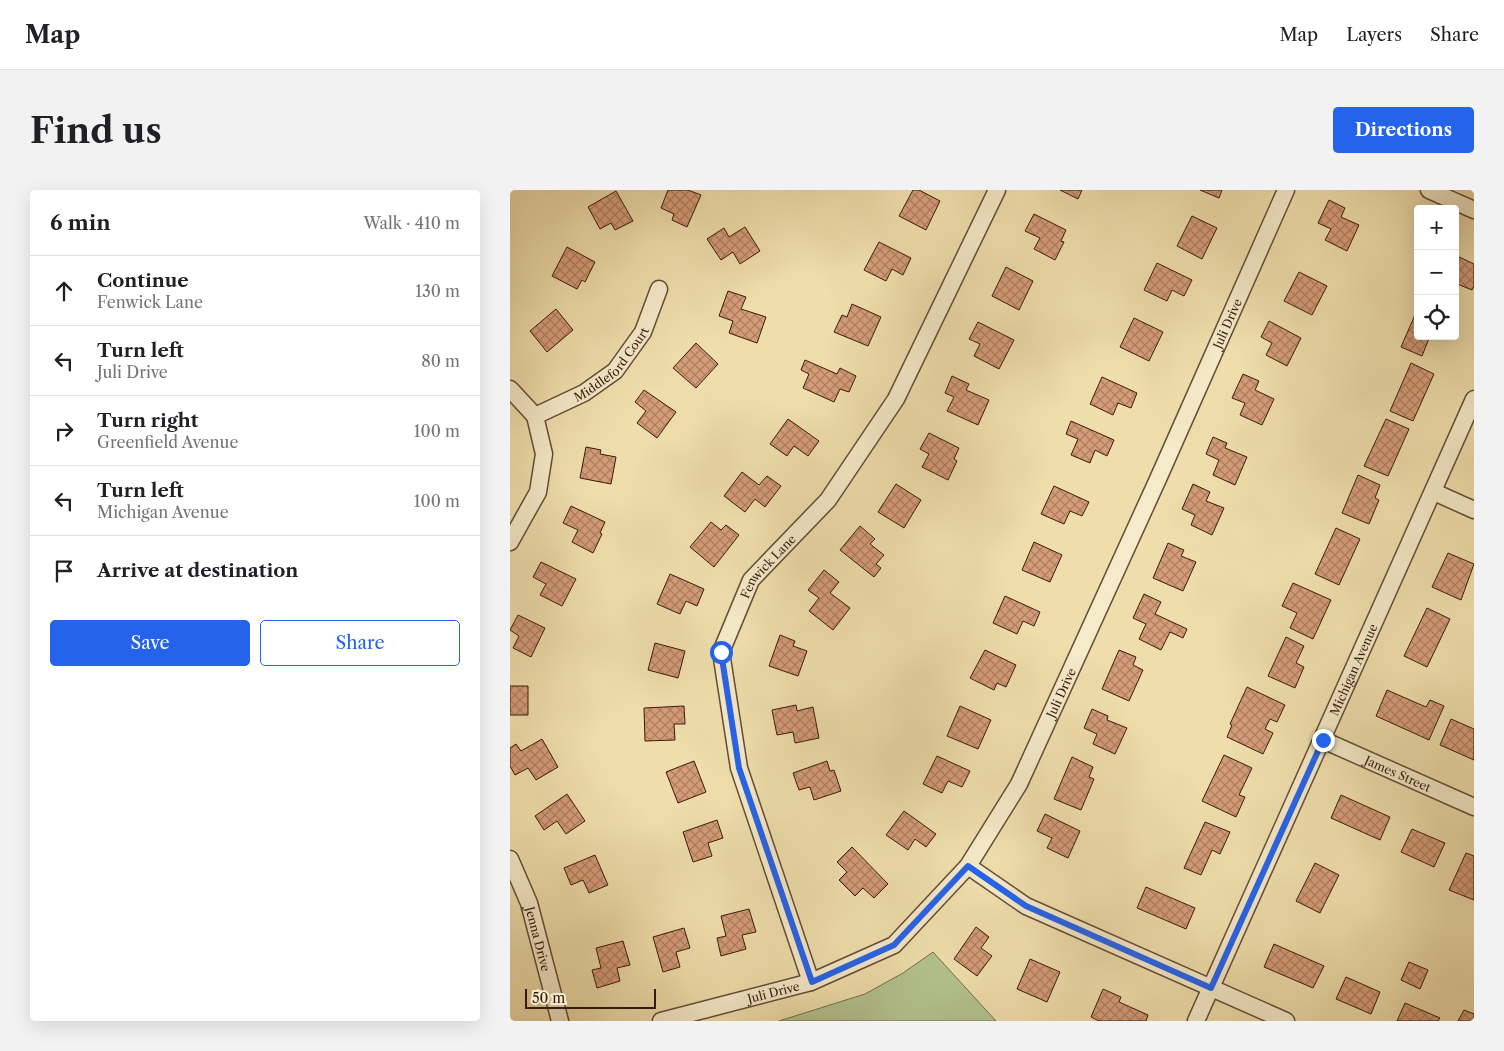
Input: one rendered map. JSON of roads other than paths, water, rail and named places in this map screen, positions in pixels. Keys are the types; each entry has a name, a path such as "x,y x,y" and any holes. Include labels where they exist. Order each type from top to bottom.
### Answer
{"street":[{"name":"Fenwick Lane","path":"812,982 739,768 721,652 751,580 828,500 896,399 997,190"},
{"name":"Juli Drive","path":"661,1021 812,982 894,945 968,866 1019,784 1158,479 1286,190"},
{"path":"1429,190 1474,210"},
{"name":"Middleford Court","path":"535,416 584,393 614,371 643,332 659,289"},
{"path":"510,389 535,416 544,454 538,492 510,542"},
{"name":"Michigan Avenue","path":"1196,1021 1474,399"},
{"path":"1434,492 1474,510"},
{"name":"James Street","path":"1323,740 1474,807"},
{"name":"Jenna Drive","path":"510,859 529,903 560,1021"},
{"path":"968,866 1026,906 1286,1021"}]}
